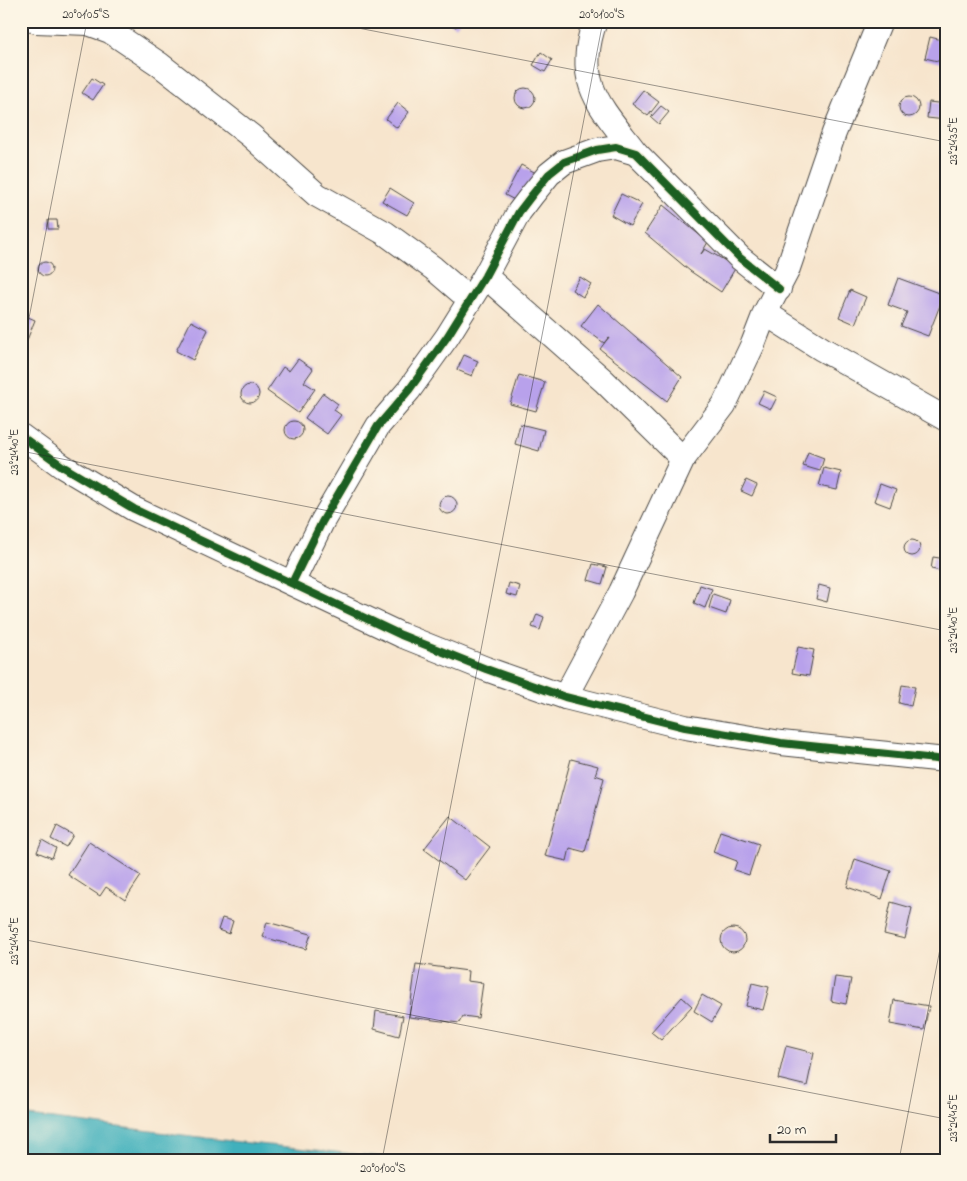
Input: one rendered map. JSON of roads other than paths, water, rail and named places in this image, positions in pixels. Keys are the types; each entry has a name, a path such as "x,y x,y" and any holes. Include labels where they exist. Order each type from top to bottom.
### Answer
{"street":[{"path":"36,21 88,22 110,31 159,64 251,136 304,185 385,233 433,268 469,299"},
{"path":"595,21 587,48 588,82 598,101 636,153 740,258 778,289"},
{"path":"565,696 621,592 683,460 724,405 753,344 801,232 834,133 880,21"},
{"path":"292,583 322,522 378,426 409,390 447,337 485,276 519,212 549,174 564,162 597,150 616,147 636,153"},
{"path":"485,276 604,382 683,460"},
{"path":"765,313 822,349 946,419"},
{"path":"21,436 62,466 134,510 401,635 486,669 565,696 694,729 781,743 946,760"}],"water":[{"path":"21,1115 240,1142 411,1160 21,1160"}]}
